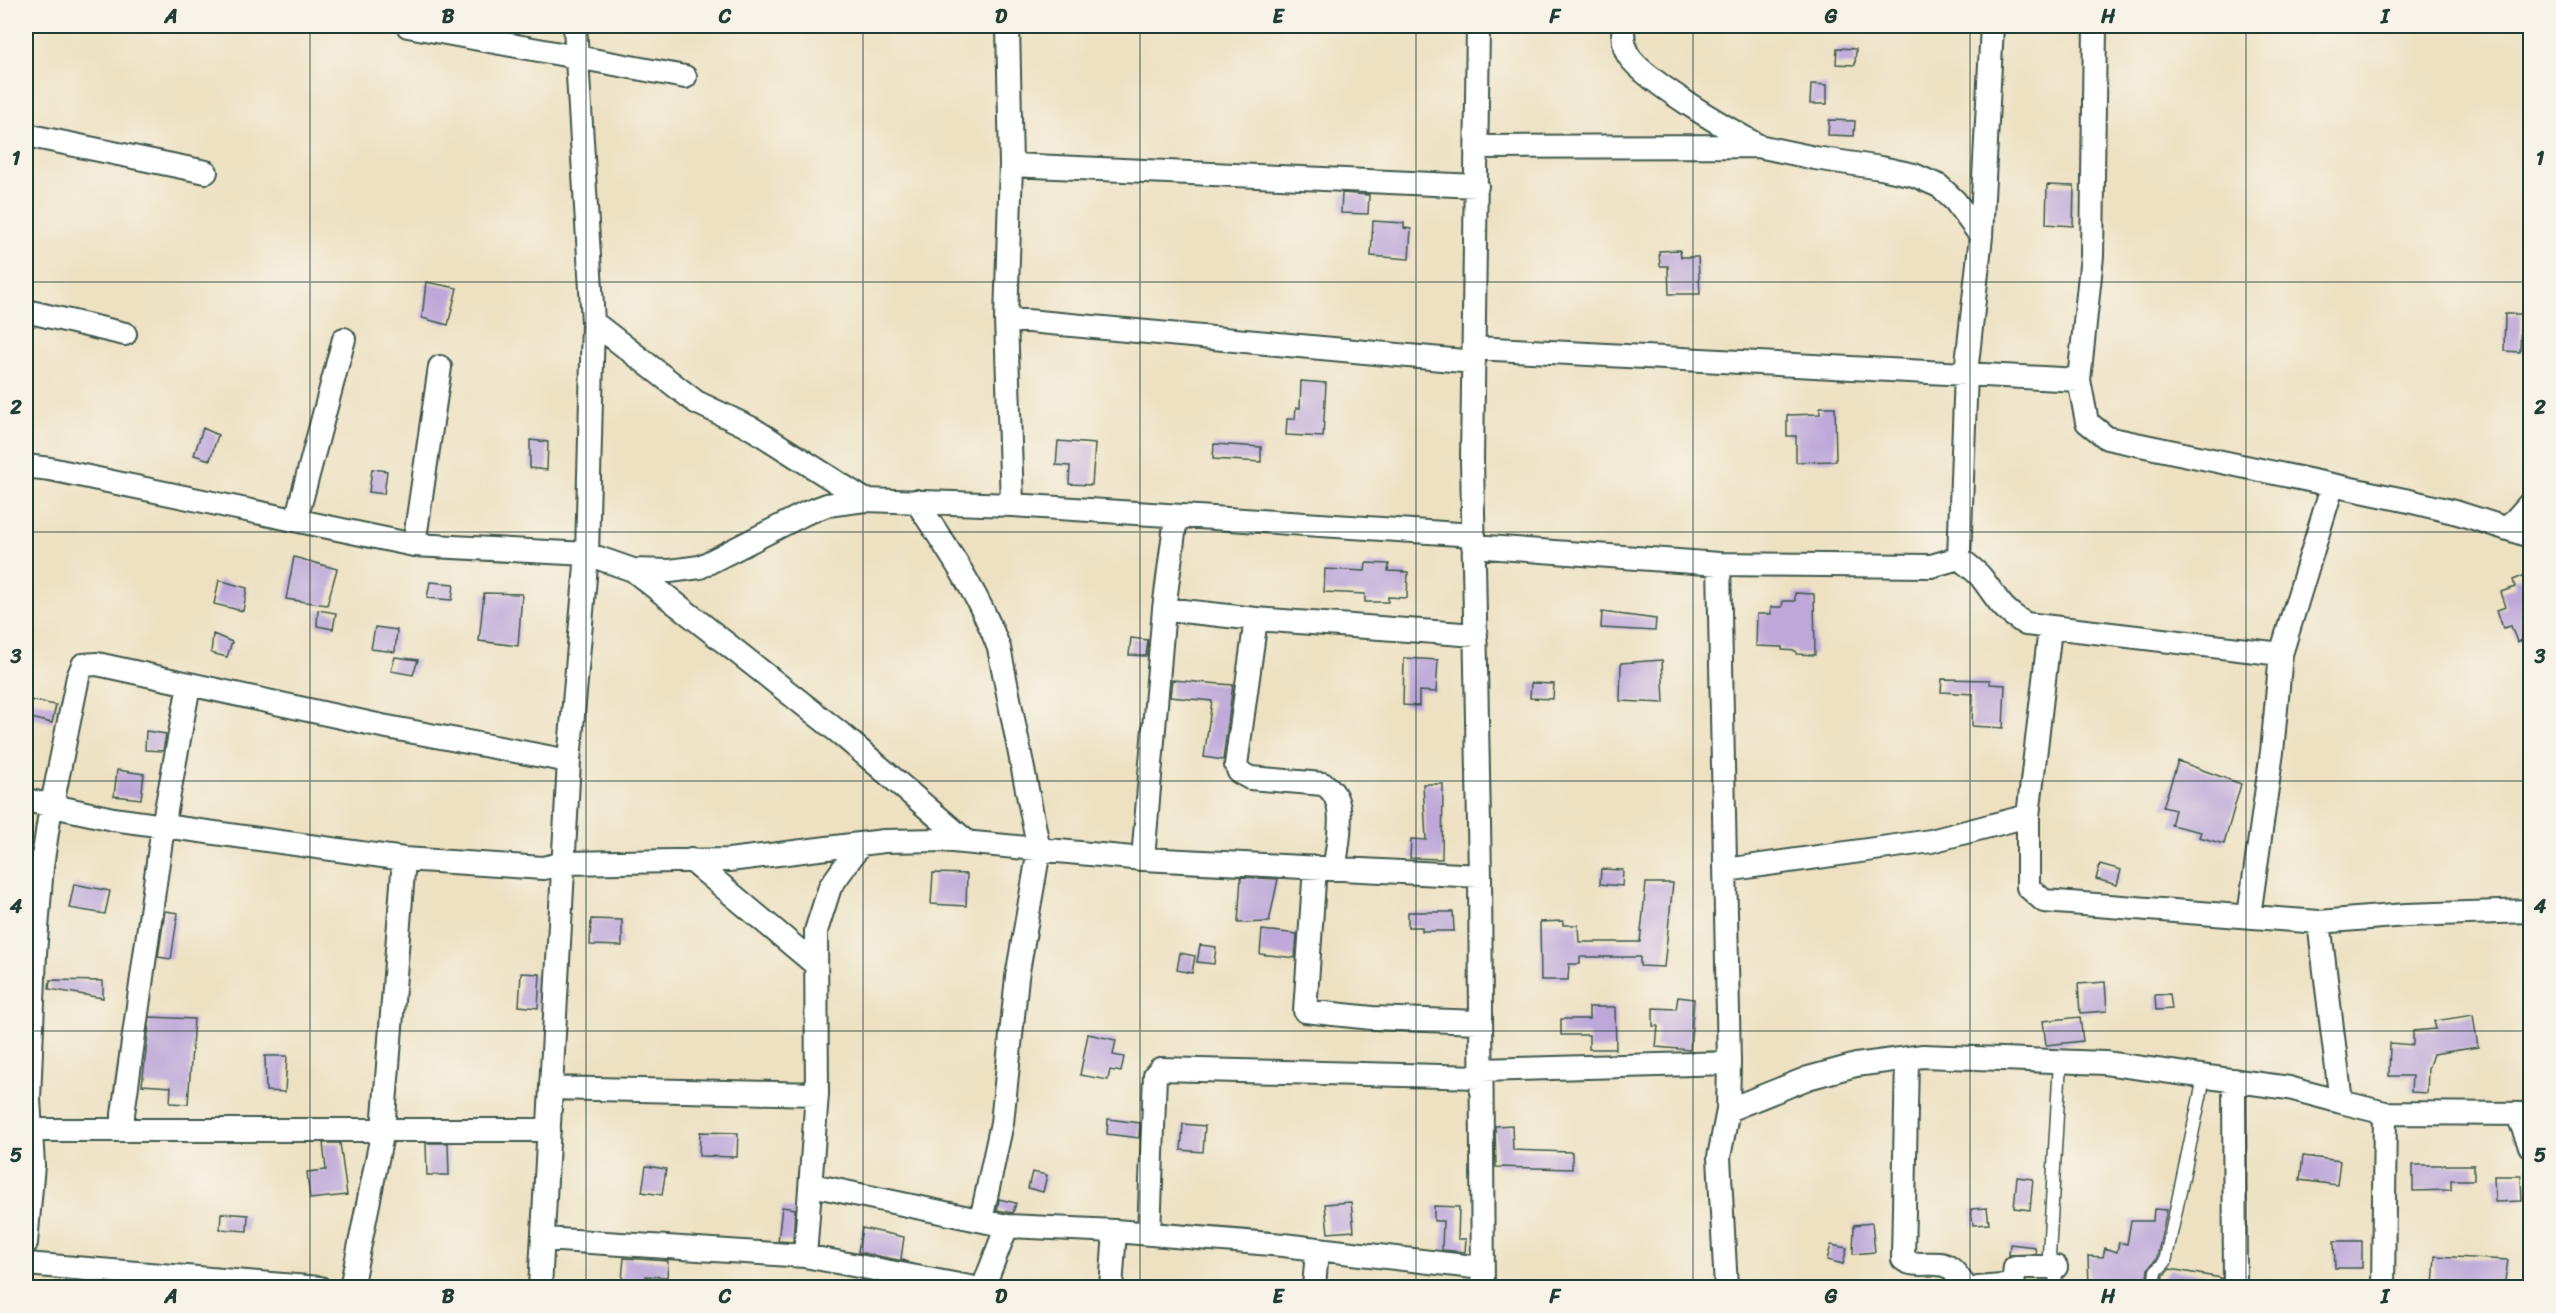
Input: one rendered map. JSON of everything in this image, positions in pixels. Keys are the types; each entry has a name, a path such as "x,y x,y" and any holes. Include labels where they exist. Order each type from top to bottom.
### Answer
{"street":[{"path":"408,26 685,77"},
{"path":"540,1287 569,761 587,554 593,322 575,26"},
{"path":"1008,26 1011,165 1006,320 1012,505"},
{"path":"812,1185 1007,1226 1115,1231 1317,1250 1483,1278 1479,1022 1480,876 1473,541 1478,26"},
{"path":"1623,26 1627,54 1636,65 1682,99 1758,146"},
{"path":"1959,558 1966,373 1981,236 1992,26"},
{"path":"2095,26 2092,256 2079,380 2088,422 2107,438 2458,513 2530,536"},
{"path":"26,135 206,172"},
{"path":"1477,147 1758,146 1914,175 1939,186 1955,201 1981,236"},
{"path":"1011,165 1477,186"},
{"path":"26,311 125,334"},
{"path":"1006,320 1474,355 1966,373 2079,380"},
{"path":"593,322 696,402 753,429 865,500"},
{"path":"296,520 344,339"},
{"path":"414,545 440,367"},
{"path":"26,466 50,469 414,545 587,554 633,570 670,571 700,567 806,513 827,505 865,500 1012,505 1176,517 1719,564 1931,566 1959,558"},
{"path":"2249,916 2272,752 2281,654 2331,487"},
{"path":"916,501 970,585 988,618 999,648 1039,850 1017,977 1002,1123 981,1220"},
{"path":"2506,529 2530,503"},
{"path":"1143,859 1164,609 1176,517"},
{"path":"1959,558 1980,576 1995,600 2009,614 2026,624 2050,629 2281,654"},
{"path":"1719,564 1729,1064 1728,1110 1719,1157 1726,1287"},
{"path":"633,570 841,734 966,841"},
{"path":"1164,609 1256,619 1476,635"},
{"path":"1256,619 1236,765 1239,772 1250,778 1323,784 1331,788 1338,798 1339,805 1325,867 1305,1011 1372,1018 1479,1022"},
{"path":"2050,629 2028,816 2028,887 2044,901 2319,922 2406,915 2530,911"},
{"path":"26,1243 35,953 44,857 52,805 82,665 97,664 370,724 569,761"},
{"path":"123,1130 163,826 189,686"},
{"path":"26,800 113,819 277,843 404,859 543,868 565,863 729,860 915,840 966,841 1143,859 1480,876"},
{"path":"1726,870 1931,841 2028,816"},
{"path":"805,1256 817,1094 816,931 821,907 830,887 860,845"},
{"path":"351,1287 383,1130 404,859"},
{"path":"691,860 815,964"},
{"path":"2319,922 2341,1102"},
{"path":"1728,1110 1808,1078 1856,1065 1923,1056 2105,1063 2289,1088 2385,1113 2510,1112 2524,1114 2530,1146"},
{"path":"1907,1058 1903,1259 1909,1264 1944,1265 1954,1272 1966,1287"},
{"path":"1149,1234 1155,1075 1160,1069 1481,1074 1729,1064"},
{"path":"2234,1080 2235,1287"},
{"path":"552,1088 817,1094"},
{"path":"2384,1287 2385,1113"},
{"path":"31,1130 549,1130"},
{"path":"983,1287 1007,1226"},
{"path":"1111,1287 1115,1231"},
{"path":"544,1239 805,1256 975,1287"},
{"path":"1314,1287 1317,1250"},
{"path":"26,1264 320,1287"},
{"path":"1977,1287 2013,1285 2015,1267 2055,1277"}],"lane":[{"path":"2055,1277 2049,1255 2060,1062"},
{"path":"2154,1287 2156,1271 2165,1262 2204,1078"}],"building":[{"path":"1837,48 1856,49 1855,65 1836,64"},
{"path":"1811,84 1827,85 1827,104 1810,104"},
{"path":"1829,120 1855,121 1854,136 1828,135"},
{"path":"2047,185 2074,186 2073,226 2046,224"},
{"path":"1342,193 1369,195 1368,214 1341,213"},
{"path":"1373,221 1404,223 1404,228 1411,229 1409,259 1371,256"},
{"path":"1680,250 1681,257 1698,257 1700,294 1669,294 1668,266 1660,266 1659,251"},
{"path":"426,282 457,288 448,325 422,318"},
{"path":"2505,314 2521,314 2520,352 2504,351"},
{"path":"1301,381 1326,383 1323,437 1286,435 1287,419 1295,419 1296,408 1300,408"},
{"path":"1820,407 1835,407 1836,461 1796,462 1796,436 1787,436 1787,415 1820,414"},
{"path":"203,428 218,435 210,460 194,455"},
{"path":"530,440 548,442 547,470 530,468"},
{"path":"1058,441 1095,444 1092,485 1069,484 1070,466 1056,465"},
{"path":"1214,444 1261,447 1261,462 1213,459"},
{"path":"372,469 387,471 384,494 369,492"},
{"path":"294,557 337,569 327,605 286,599"},
{"path":"1366,563 1389,564 1388,571 1408,572 1407,598 1388,597 1388,602 1365,602 1365,594 1324,592 1325,569 1365,571"},
{"path":"2530,573 2530,637 2517,642 2511,626 2503,628 2497,610 2506,607 2501,592 2515,587 2513,580"},
{"path":"219,580 247,588 243,611 214,604"},
{"path":"430,582 454,584 452,600 427,598"},
{"path":"484,593 522,594 518,646 479,641"},
{"path":"1795,593 1814,594 1815,655 1796,654 1796,651 1782,650 1782,647 1756,646 1757,614 1771,614 1771,607 1782,607 1783,601 1795,601"},
{"path":"318,610 336,613 333,629 317,626"},
{"path":"1602,612 1656,619 1655,631 1601,628"},
{"path":"375,627 397,630 395,652 371,649"},
{"path":"213,634 232,642 227,657 211,653"},
{"path":"1131,638 1148,640 1146,656 1129,655"},
{"path":"395,657 418,660 413,675 391,671"},
{"path":"1404,658 1438,660 1436,692 1419,691 1419,706 1403,705"},
{"path":"1662,660 1664,703 1620,701 1621,663"},
{"path":"1942,679 1990,680 1990,684 2005,685 2003,728 1972,726 1973,694 1941,692"},
{"path":"1172,680 1233,685 1223,760 1204,757 1212,701 1170,697"},
{"path":"1531,683 1554,684 1553,699 1530,698"},
{"path":"29,700 56,705 52,723 27,717"},
{"path":"146,731 166,734 163,751 145,750"},
{"path":"2178,761 2241,784 2224,844 2199,837 2201,832 2171,825 2175,810 2163,807"},
{"path":"117,770 144,774 141,799 114,796"},
{"path":"1423,784 1443,784 1442,859 1410,858 1411,839 1426,840"},
{"path":"2100,864 2121,870 2117,885 2096,879"},
{"path":"1601,869 1623,870 1622,886 1600,884"},
{"path":"933,873 967,874 966,906 931,904"},
{"path":"1241,877 1278,879 1269,922 1238,923"},
{"path":"1646,883 1673,883 1664,967 1640,966 1640,957 1580,957 1580,964 1569,964 1568,980 1541,980 1540,922 1563,921 1563,925 1578,925 1579,942 1640,942"},
{"path":"74,884 110,891 105,914 69,908"},
{"path":"165,911 178,913 171,959 158,957"},
{"path":"1408,912 1453,912 1454,931 1422,931 1422,927 1408,927"},
{"path":"591,919 622,920 622,946 590,945"},
{"path":"1262,930 1297,934 1295,958 1260,954"},
{"path":"1200,945 1216,947 1214,964 1197,962"},
{"path":"1180,953 1195,956 1192,973 1177,970"},
{"path":"521,973 540,974 538,1008 519,1006"},
{"path":"50,980 103,981 103,998 49,989"},
{"path":"2105,982 2107,1011 2080,1013 2078,984"},
{"path":"2170,994 2172,1009 2156,1010 2155,995"},
{"path":"1678,997 1694,999 1690,1050 1656,1047 1658,1026 1653,1026 1653,1008 1676,1009"},
{"path":"1589,1007 1615,1007 1616,1049 1589,1049 1589,1035 1561,1035 1561,1019 1589,1019"},
{"path":"2473,1015 2478,1047 2433,1054 2428,1069 2427,1093 2411,1092 2412,1076 2389,1076 2390,1043 2413,1045 2413,1031 2436,1029 2434,1021"},
{"path":"150,1017 194,1019 188,1104 170,1103 171,1087 142,1085"},
{"path":"2080,1017 2083,1041 2046,1045 2043,1021"},
{"path":"1088,1034 1116,1040 1113,1055 1124,1057 1121,1072 1110,1070 1108,1080 1080,1075"},
{"path":"265,1056 287,1056 285,1092 266,1091"},
{"path":"1108,1119 1140,1123 1139,1138 1107,1134"},
{"path":"1183,1124 1205,1126 1203,1152 1181,1150"},
{"path":"1512,1125 1513,1150 1572,1152 1572,1169 1496,1167 1495,1126"},
{"path":"700,1132 738,1133 737,1157 699,1156"},
{"path":"323,1143 340,1143 347,1195 310,1199 307,1172 326,1170"},
{"path":"426,1143 448,1143 449,1175 427,1175"},
{"path":"2303,1156 2340,1161 2337,1185 2300,1180"},
{"path":"2413,1165 2474,1165 2474,1180 2451,1180 2451,1190 2413,1191"},
{"path":"646,1166 666,1169 662,1195 642,1192"},
{"path":"1032,1172 1047,1175 1043,1192 1028,1188"},
{"path":"2494,1176 2521,1176 2522,1201 2495,1202"},
{"path":"2017,1177 2033,1179 2030,1210 2014,1208"},
{"path":"999,1199 1016,1203 1013,1213 997,1210"},
{"path":"1351,1202 1354,1231 1328,1233 1325,1204"},
{"path":"1434,1206 1459,1207 1458,1239 1466,1239 1465,1252 1442,1250 1443,1221 1434,1221"},
{"path":"782,1207 795,1209 793,1242 778,1241"},
{"path":"1987,1208 1989,1224 1973,1225 1971,1209"},
{"path":"2154,1209 2167,1210 2157,1258 2148,1269 2146,1287 2089,1287 2088,1256 2103,1257 2105,1248 2117,1252 2119,1242 2127,1244 2131,1221 2153,1221"},
{"path":"221,1213 248,1215 247,1231 220,1229"},
{"path":"1872,1223 1875,1252 1853,1254 1854,1225"},
{"path":"862,1228 904,1237 901,1259 908,1262 858,1252"},
{"path":"2334,1241 2362,1241 2362,1268 2335,1268"},
{"path":"2010,1244 2035,1247 2036,1254 2009,1255"},
{"path":"1831,1245 1847,1248 1843,1264 1827,1260"},
{"path":"2435,1256 2508,1260 2504,1287 2433,1287"},
{"path":"624,1258 668,1261 667,1277 646,1276 646,1280 622,1279"},
{"path":"2170,1269 2221,1278 2222,1287 2162,1287 2164,1275"}]}
